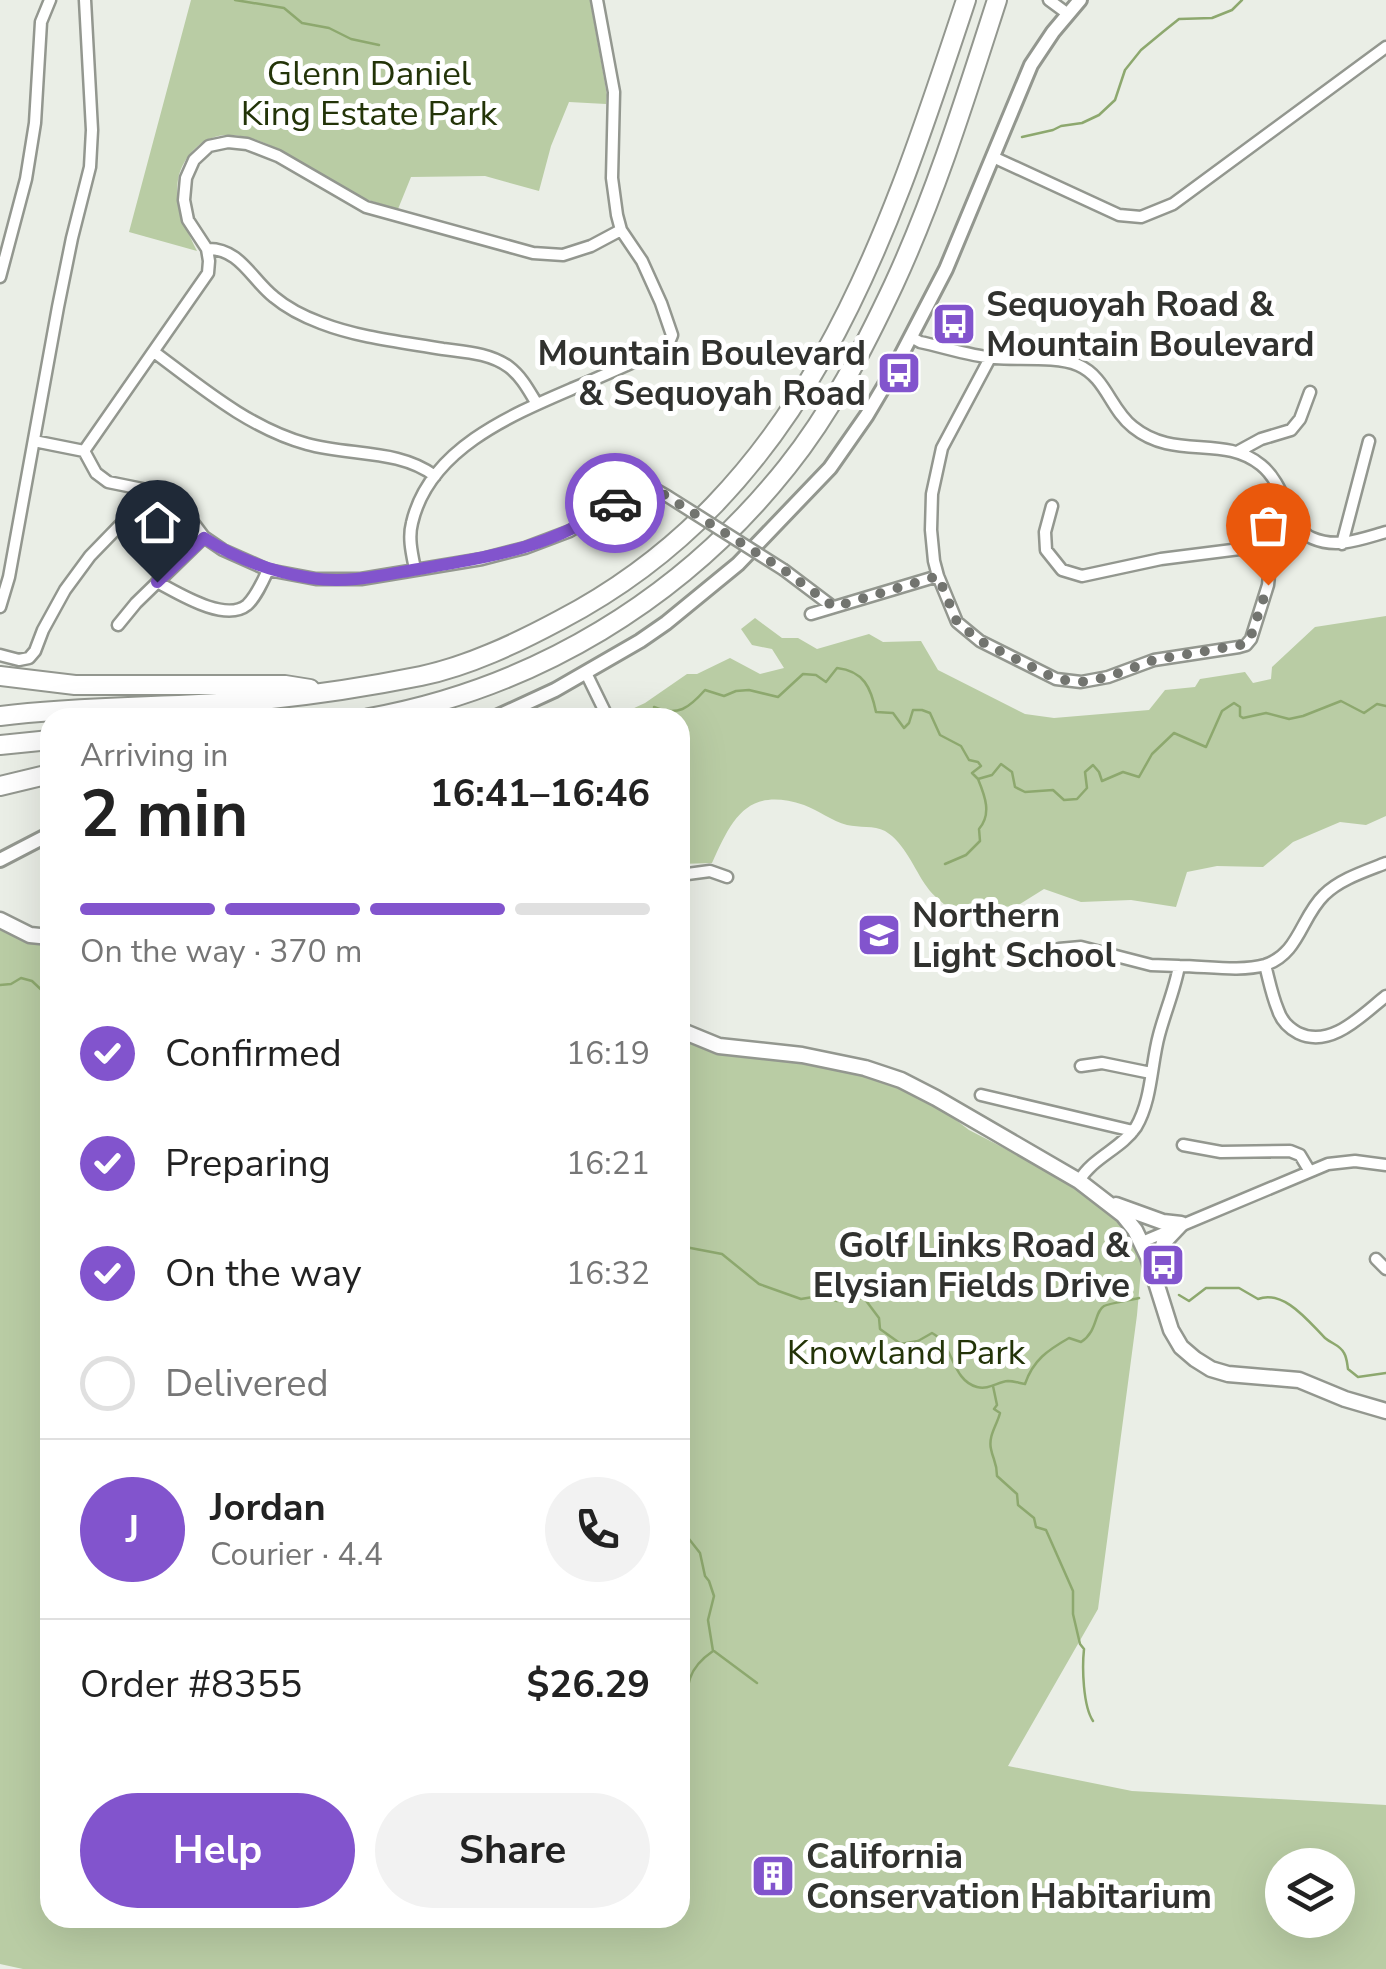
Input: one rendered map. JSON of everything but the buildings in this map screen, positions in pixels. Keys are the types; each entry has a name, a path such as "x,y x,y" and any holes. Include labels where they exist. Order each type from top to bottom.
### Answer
{"highway":[{"path":"126,708 268,699 424,676 552,625 612,590 681,537 740,477 778,429 810,379 867,272 904,186 966,0"},
{"path":"420,708 527,670 626,616 699,560 789,464 836,395 894,285 944,161 997,0"},
{"path":"0,676 74,685 286,685 330,692"},
{"path":"415,708 433,704"},
{"path":"0,716 40,713"},
{"path":"0,745 40,741"},
{"path":"0,786 40,776"}],"main road":[{"path":"0,920 40,936"},
{"path":"690,1034 719,1046 802,1055 901,1080 1033,1152 1107,1201 1130,1223 1142,1242 1176,1339 1202,1364 1228,1374 1298,1380 1344,1400 1386,1410"},
{"path":"1107,1201 1163,1222 1181,1224"},
{"path":"1155,1277 1161,1248 1181,1224"}],"street":[{"path":"0,277 26,178 35,122 41,22 50,0"},
{"path":"0,607 9,577 72,238 90,168 92,130 85,0"},
{"path":"415,569 410,527 421,496 452,458 478,437 537,404 666,348 672,335 642,262 621,230 612,178 614,92 597,0"},
{"path":"1049,0 1068,14"},
{"path":"518,708 640,641 693,602 738,564 830,468 867,415 946,269 1031,64 1080,0"},
{"path":"993,157 1110,212 1141,218 1173,204 1386,47"},
{"path":"84,451 208,273 207,249 188,220 184,200 186,178 194,160 209,146 247,144 278,156 366,207 533,253 564,255 621,230"},
{"path":"207,249 231,254 273,297 316,322 370,336 490,356 524,382 537,404"},
{"path":"911,336 920,342 990,358 1072,362 1101,382 1122,417 1158,442 1239,451 1262,465 1280,484 1298,529 1310,538 1333,545 1386,532"},
{"path":"154,352 218,399 274,432 338,452 406,460 435,476"},
{"path":"990,358 942,448 932,494 930,530 938,576 957,622 980,641 1056,679 1081,682 1108,677 1154,660 1246,644 1268,585 1272,545"},
{"path":"1239,451 1290,430 1300,418 1310,392"},
{"path":"34,440 84,451 96,473 108,482 167,494 204,538 224,550 268,570 316,579 361,579 525,548 570,531 634,491 653,488 784,570 834,607"},
{"path":"1342,544 1369,441"},
{"path":"0,655 19,660 29,658 66,590 90,556 123,522 148,504 156,490"},
{"path":"1052,506 1045,532 1046,550 1062,570 1082,576 1161,558 1272,545 1298,529"},
{"path":"118,625 204,538"},
{"path":"157,582 196,602 230,611 250,604 268,570"},
{"path":"811,614 938,576"},
{"path":"586,673 603,708"},
{"path":"0,860 40,839"},
{"path":"1059,949 1081,947 1151,964 1264,965 1276,960 1295,942 1322,896 1342,882 1386,863"},
{"path":"690,874 710,871 727,877"},
{"path":"1264,965 1284,1022 1312,1038 1337,1032 1386,996"},
{"path":"1079,1181 1094,1162 1133,1131 1146,1102 1158,1039 1180,966"},
{"path":"1082,1066 1102,1063 1151,1073"},
{"path":"981,1095 1133,1131"},
{"path":"1183,1144 1221,1152 1295,1152 1309,1170"},
{"path":"1142,1242 1309,1170 1343,1162 1386,1164"},
{"path":"1376,1259 1386,1268"}],"green space":[{"name":"Glenn Daniel King Estate Park","path":"191,0 590,0 606,104 569,102 551,146 539,191 485,176 411,177 398,209 354,194 268,144 221,136 201,144 179,174 180,208 197,251 129,232"},
{"path":"1386,616 1386,816 1366,825 1340,822 1293,842 1263,867 1217,866 1187,872 1176,907 1131,900 1081,902 1044,889 1015,907 964,904 950,909 929,890 904,849 885,831 847,825 785,800 755,803 744,810 712,863 690,864 690,708 634,708 687,674 697,674 730,658 760,674 784,668 772,649 752,645 741,629 755,618 782,638 798,638 817,649 869,634 883,642 921,641 938,670 1025,714 1054,718 1149,710 1165,690 1195,687 1200,679 1245,672 1253,683 1271,679 1272,667 1315,627"},
{"name":"Knowland Park","path":"0,928 24,942 40,943 40,1928 690,1928 690,1040 723,1054 780,1058 844,1069 900,1085 969,1130 1041,1167 1101,1206 1124,1229 1142,1258 1098,1609 1008,1766 1132,1791 1386,1805 1386,1969 23,1969 0,1964"}],"waterway":[{"path":"235,0 284,8 302,23 379,45"},
{"path":"1022,137 1082,123 1099,115 1115,100 1125,70 1164,31 1179,19 1212,18 1232,10 1242,0"},
{"path":"684,708 705,690 724,696 749,690 778,697 803,674 816,675 826,682 837,668 846,670 865,682 876,712 893,713 904,728 913,710 930,713 940,735 961,746 969,760 981,766 972,773 978,779 992,775 1001,764 1012,772 1015,787 1025,792 1053,790 1064,800 1077,799 1087,788 1085,772 1093,765 1102,781 1123,772 1139,777 1152,754 1174,733 1206,747 1222,711 1234,703 1240,707 1243,718 1266,713 1289,719 1341,701 1364,713 1377,704 1386,706"},
{"path":"654,707 658,708"},
{"path":"945,864 966,855 980,841 979,829 986,811 978,779"},
{"path":"0,985 21,978 40,989"},
{"path":"690,1248 722,1254 759,1284 801,1299 864,1298 879,1318 880,1329 901,1344 932,1333 945,1345 962,1377 981,1388 1008,1381 1025,1384 1032,1368 1048,1352 1069,1338 1081,1342 1086,1338 1104,1306 1139,1298"},
{"path":"1179,1295 1189,1301 1206,1288 1239,1288 1258,1299 1277,1299 1295,1309 1340,1348 1348,1369 1358,1377 1386,1373"},
{"path":"993,1386 997,1405 994,1409 1000,1413 990,1444 997,1476 1017,1494 1018,1505 1034,1518 1036,1527 1046,1530 1073,1591 1073,1614 1084,1649 1085,1697 1093,1721"},
{"path":"690,1540 700,1553 714,1596 708,1620 713,1651 697,1666 690,1682"},
{"path":"714,1651 757,1683"}],"way so far":[{"path":"615,503 634,491 653,488 784,570 834,607 938,576 957,622 980,641 1056,679 1081,682 1108,677 1154,660 1239,648 1250,639 1268,585"}],"place":[{"name":"Sequoyah Road & Mountain Boulevard","path":"954,324"},
{"name":"Mountain Boulevard & Sequoyah Road","path":"899,373"},
{"name":"Northern Light School","path":"879,935"},
{"name":"Golf Links Road & Elysian Fields Drive","path":"1163,1265"},
{"name":"California Conservation Habitarium","path":"773,1876"}],"route":[{"path":"157,582 204,538 268,570 316,579 361,579 525,548 570,531 615,503"}]}
